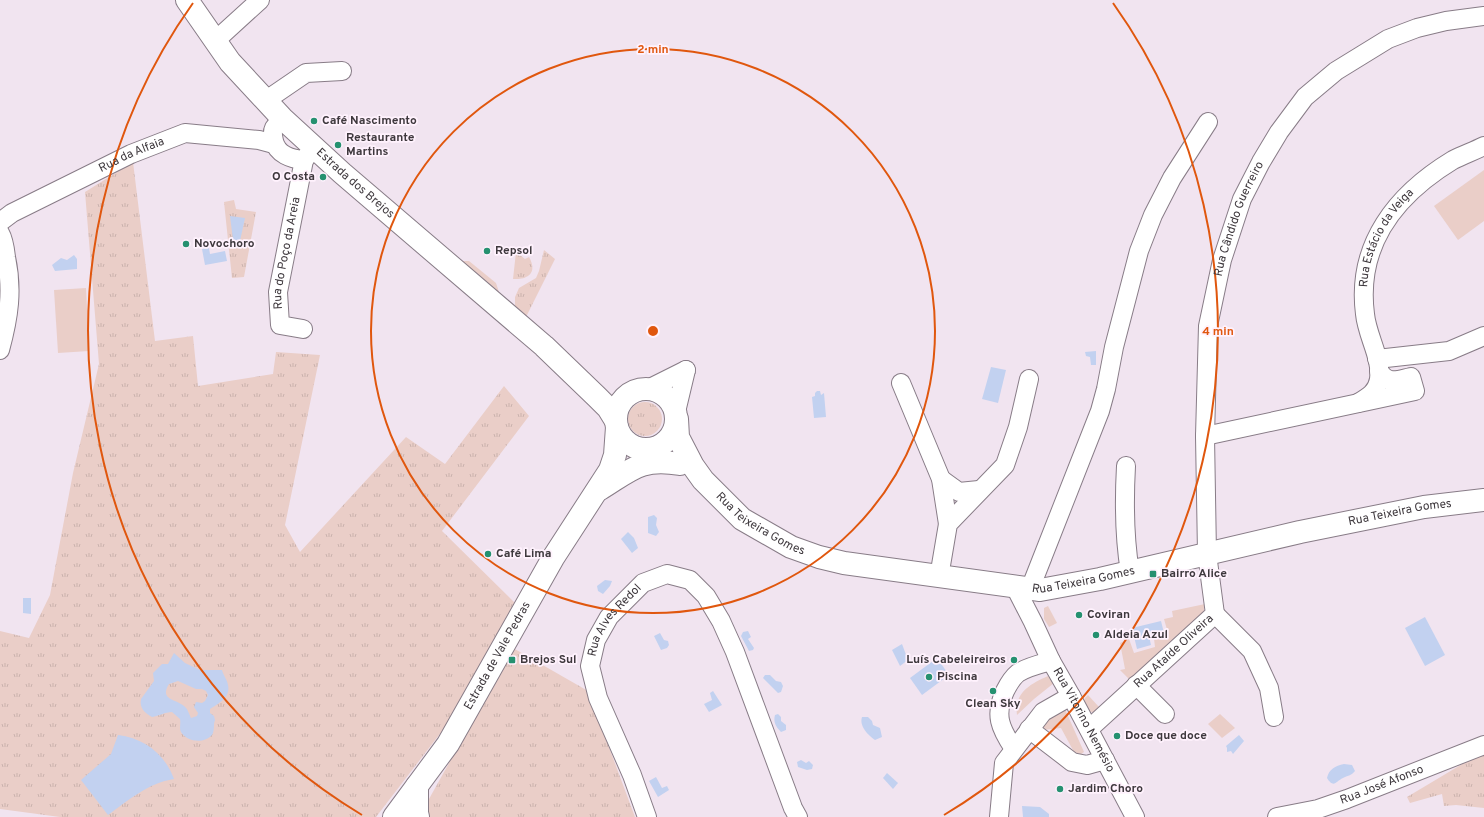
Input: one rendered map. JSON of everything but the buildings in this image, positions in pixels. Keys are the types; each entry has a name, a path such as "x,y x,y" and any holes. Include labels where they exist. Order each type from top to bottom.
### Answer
{"main road":[{"name":"Estrada dos Brejos","path":"186,0 230,62 282,118 308,154 544,346 593,380 614,389 644,389"},
{"name":"Estrada dos Brejos","path":"544,346 608,408 616,424"},
{"path":"644,389 663,393 670,399 676,415 675,429 669,438 662,445 650,448 631,445 623,439 616,424 616,414 621,401 628,394 644,389"},
{"name":"Rua Teixeira Gomes","path":"676,415 678,437 703,480"},
{"name":"Estrada de Vale Pedras","path":"394,817 448,744 554,558 610,470 615,455 616,424"},
{"name":"Rua Teixeira Gomes","path":"650,448 680,464 703,480 742,519 791,547 819,557 844,563 1028,588 1100,579 1300,532 1424,507 1484,500"},
{"name":"Estrada de Vale Pedras","path":"598,491 613,474 650,448"},
{"path":"598,491 642,464 656,462 680,464"},
{"path":"417,786 418,817"}],"street":[{"path":"214,41 260,0"},
{"name":"Rua Cândido Guerreiro","path":"1207,554 1205,436 1208,326 1222,260 1242,200 1261,162 1279,132 1305,97 1336,71 1361,54 1388,39 1417,28 1446,21 1484,16"},
{"path":"265,101 306,73 342,71"},
{"path":"282,118 273,129 272,135 274,144 283,154 297,159 308,154"},
{"path":"1033,622 1028,588 1100,411 1114,347 1139,251 1153,215 1172,178 1208,122"},
{"name":"Rua da Alfaia","path":"0,222 12,214 131,154 185,133 259,140 274,144"},
{"name":"Rua Estácio da Veiga","path":"1378,365 1364,314 1364,275 1370,254 1380,231 1405,196 1428,177 1455,160 1484,146"},
{"name":"Rua do Poço da Areia","path":"303,329 280,324 278,292 308,154"},
{"path":"0,233 3,238 9,271 10,296 6,326 0,350"},
{"path":"1378,365 1449,351 1484,336"},
{"path":"1205,436 1415,391 1411,377 1391,381 1384,378 1378,365"},
{"path":"1358,403 1370,396 1377,389 1379,380 1378,365"},
{"path":"644,389 686,370 676,415"},
{"path":"948,524 979,490 1005,465 1018,427 1029,379"},
{"path":"902,383 940,479 948,524 939,577"},
{"path":"1126,466 1124,529 1130,572"},
{"path":"940,479 959,492 979,490"},
{"name":"Rua Ataíde Oliveira","path":"1089,729 1215,614 1207,554"},
{"name":"Rua Alves Redol","path":"647,817 632,774 598,698 590,666 596,640 609,617 643,583 667,574 690,580 706,596 721,621 735,652 793,808 798,817"},
{"name":"Rua Vitorino Nemésio","path":"1028,588 1033,622 1051,661 1089,729 1135,817"},
{"path":"1215,614 1252,651 1269,688 1274,717"},
{"path":"1014,749 1006,737 1000,719 1000,703 1008,686 1018,673 1051,661"},
{"path":"1136,685 1165,714"},
{"path":"999,817 1004,763 1043,712 1071,696"},
{"path":"1029,730 1072,762 1087,765 1105,760"},
{"name":"Rua José Afonso","path":"1277,817 1318,809 1347,799 1484,745"}],"green space":[{"path":"133,162 155,341 193,336 198,386 273,374 276,352 320,355 285,525 300,552 406,437 445,464 504,386 529,416 442,531 515,603 449,722 376,817 60,817 0,809 0,631 29,638 50,595 73,473 99,364 85,192"},
{"path":"1484,170 1484,221 1458,240 1434,206"},
{"path":"234,200 236,209 256,212 244,277 232,278 224,202"},
{"path":"544,250 555,259 526,317 515,307 515,297 519,288 536,278"},
{"path":"516,252 525,259 529,257 531,263 531,273 522,279 513,279"},
{"path":"462,261 469,261 496,283 499,292"},
{"path":"86,288 89,351 58,353 54,290"},
{"path":"642,402 648,402 652,403 659,409 662,419 661,426 655,433 648,436 642,436 638,435 631,429 628,422 628,416 629,412 635,405"},
{"path":"1205,604 1203,616 1131,681 1120,670 1125,669 1120,643 1129,639 1134,653 1155,647 1154,639 1168,633 1164,619 1173,617 1172,611"},
{"path":"1048,606 1057,623 1049,627 1044,619 1044,608"},
{"path":"513,648 588,691 635,817 428,817 429,799"},
{"path":"1048,676 1054,683 1017,715 1018,701 1021,695 1029,686"},
{"path":"1088,695 1099,707 1100,711 1094,713 1089,711 1084,702"},
{"path":"1064,707 1084,752 1081,754 1074,752 1061,728 1043,730 1044,718"},
{"path":"1220,714 1235,728 1222,738 1208,724"},
{"path":"1484,754 1484,808 1456,805 1444,806 1442,794 1410,803 1407,797 1469,760"}],"water":[{"path":"230,216 245,218 240,241 233,240"},
{"path":"209,248 210,254 225,251 227,261 205,265 202,249"},
{"path":"74,255 77,259 77,269 55,271 52,265 61,258 67,260"},
{"path":"1096,351 1096,365 1091,365 1090,357 1086,356 1085,352"},
{"path":"991,367 1006,370 998,403 982,399"},
{"path":"817,391 820,391 821,395 824,393 826,417 814,418 812,397 815,396"},
{"path":"654,515 657,518 656,525 659,532 656,536 648,533 648,517"},
{"path":"628,532 634,538 638,548 632,553 621,539"},
{"path":"605,580 612,581 610,586 603,594 598,591 597,586"},
{"path":"23,598 31,598 31,614 23,613"},
{"path":"1425,617 1445,655 1425,666 1405,628"},
{"path":"1161,621 1164,633 1149,636 1151,645 1137,649 1132,628"},
{"path":"748,631 751,637 748,639 754,648 753,650 749,651 741,636 743,632"},
{"path":"660,633 664,640 668,641 669,645 667,648 661,650 654,636"},
{"path":"902,644 908,660 900,666 892,650"},
{"path":"174,653 185,663 200,670 222,670 227,683 228,693 223,700 210,709 210,713 214,716 215,720 213,733 209,738 200,741 191,740 181,732 180,719 172,712 152,717 142,708 141,699 154,681 153,673 162,664 168,664","holes":["178,681 196,689 202,689 206,691 208,695 202,703 196,702 194,707 198,713 197,716 191,718 185,707 167,696 166,693 166,689 169,684"]},
{"name":"Piscina","path":"937,658 949,675 922,695 910,678"},
{"path":"765,675 770,675 776,681 781,682 783,686 781,692 778,693 763,678"},
{"path":"713,691 722,705 709,712 704,704 712,700 710,693"},
{"path":"778,714 781,717 781,721 786,725 786,730 781,732 776,726 774,718 775,715"},
{"path":"862,717 868,717 872,721 873,725 880,728 882,737 875,740 870,736 863,727 861,720"},
{"path":"118,735 136,740 152,749 165,762 174,779 147,788 108,815 81,780 111,754"},
{"path":"1239,735 1244,741 1233,754 1231,751 1227,752 1226,746"},
{"path":"801,760 806,763 809,761 813,765 812,769 807,770 798,767 797,762"},
{"path":"1344,764 1352,765 1355,771 1351,775 1333,784 1331,783 1327,778 1329,772 1335,767"},
{"path":"887,773 898,783 893,789 883,778"},
{"path":"656,777 662,788 667,786 669,790 658,797 649,781"},
{"path":"1022,806 1040,807 1049,814 1049,817 1023,817"}],"place":[{"name":"Café Nascimento","path":"314,121"},
{"name":"Restaurante Martins","path":"338,145"},
{"name":"O Costa","path":"323,177"},
{"name":"Novochoro","path":"186,244"},
{"name":"Repsol","path":"487,251"},
{"name":"Café Lima","path":"488,554"},
{"name":"Bairro Alice","path":"1153,574"},
{"name":"Coviran","path":"1079,615"},
{"name":"Aldeia Azul","path":"1096,635"},
{"name":"Brejos Sul","path":"512,660"},
{"name":"Luís Cabeleireiros","path":"1014,660"},
{"name":"Piscina","path":"929,677"},
{"name":"Clean Sky","path":"993,691"},
{"name":"Doce que doce","path":"1117,736"},
{"name":"Jardim Choro","path":"1060,789"}]}
